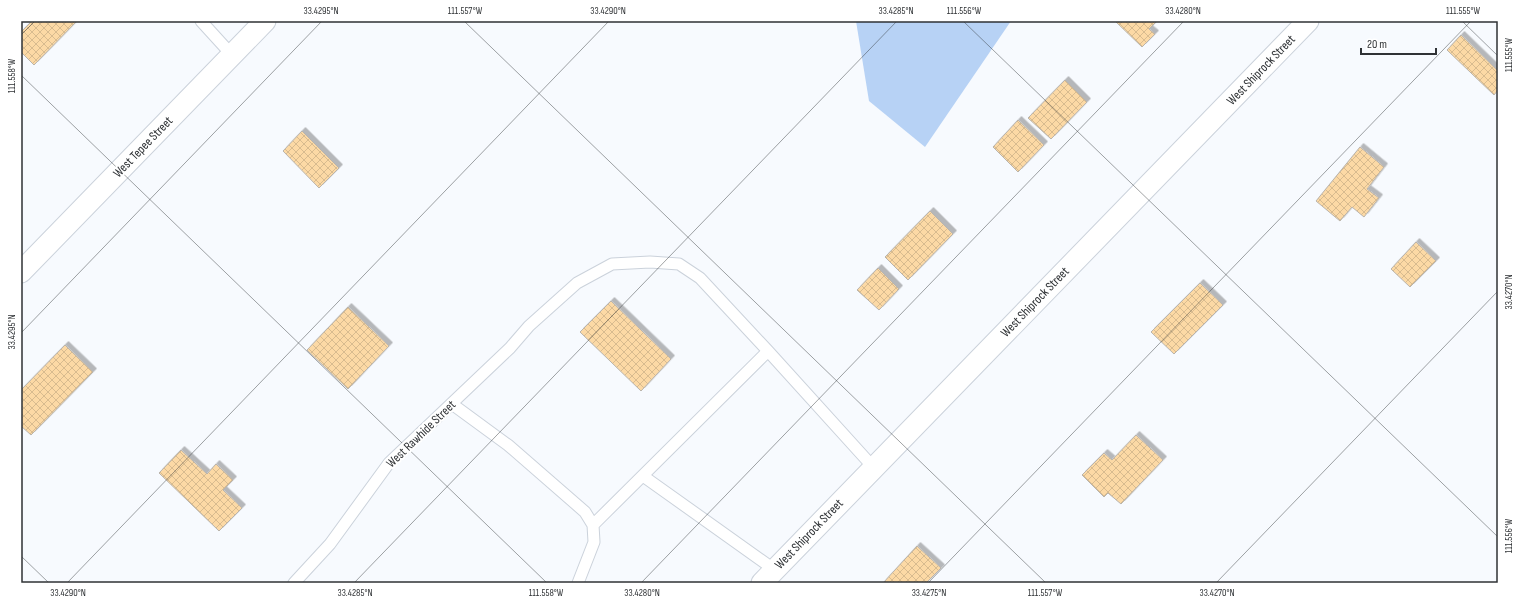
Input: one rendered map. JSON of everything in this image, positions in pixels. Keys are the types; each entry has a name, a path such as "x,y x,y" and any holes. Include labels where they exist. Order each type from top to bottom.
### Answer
{"street":[{"name":"West Tepee Street","path":"21,272 265,21"},
{"name":"West Shiprock Street","path":"769,576 1308,21"}],"lane":[{"path":"201,21 232,54"},
{"name":"West Rawhide Street","path":"294,583 330,544 389,463 510,348 529,326 577,283 612,264 650,262 679,264 700,278 874,468"},
{"path":"594,525 768,351"},
{"path":"452,404 514,450 585,512 594,525 594,542 578,583"},
{"path":"643,476 769,576"}],"shaded area":[{"path":"856,21 1011,21 925,147 869,101"}],"building":[{"path":"32,21 77,21 34,65 21,52 21,32"},
{"path":"1115,21 1157,21 1149,29 1155,34 1142,47"},
{"path":"1461,35 1498,71 1498,90 1494,95 1447,50"},
{"path":"1065,80 1087,102 1051,139 1028,118"},
{"path":"1018,120 1044,145 1018,172 993,147"},
{"path":"302,131 339,168 319,188 283,151"},
{"path":"1360,147 1384,167 1367,189 1379,198 1364,217 1352,207 1340,221 1316,201"},
{"path":"930,211 953,234 908,280 885,257"},
{"path":"1416,242 1436,261 1410,287 1391,269"},
{"path":"878,268 899,289 879,310 857,290"},
{"path":"1200,283 1223,305 1174,354 1151,332"},
{"path":"611,301 671,359 641,391 580,332"},
{"path":"348,307 389,346 348,389 307,350"},
{"path":"65,345 93,372 31,435 21,426 21,390"},
{"path":"1136,435 1163,460 1121,504 1108,493 1104,497 1082,475 1104,453 1112,460"},
{"path":"181,450 207,474 216,464 233,480 223,490 242,508 219,531 159,473"},
{"path":"917,546 941,568 926,583 883,583"}]}
